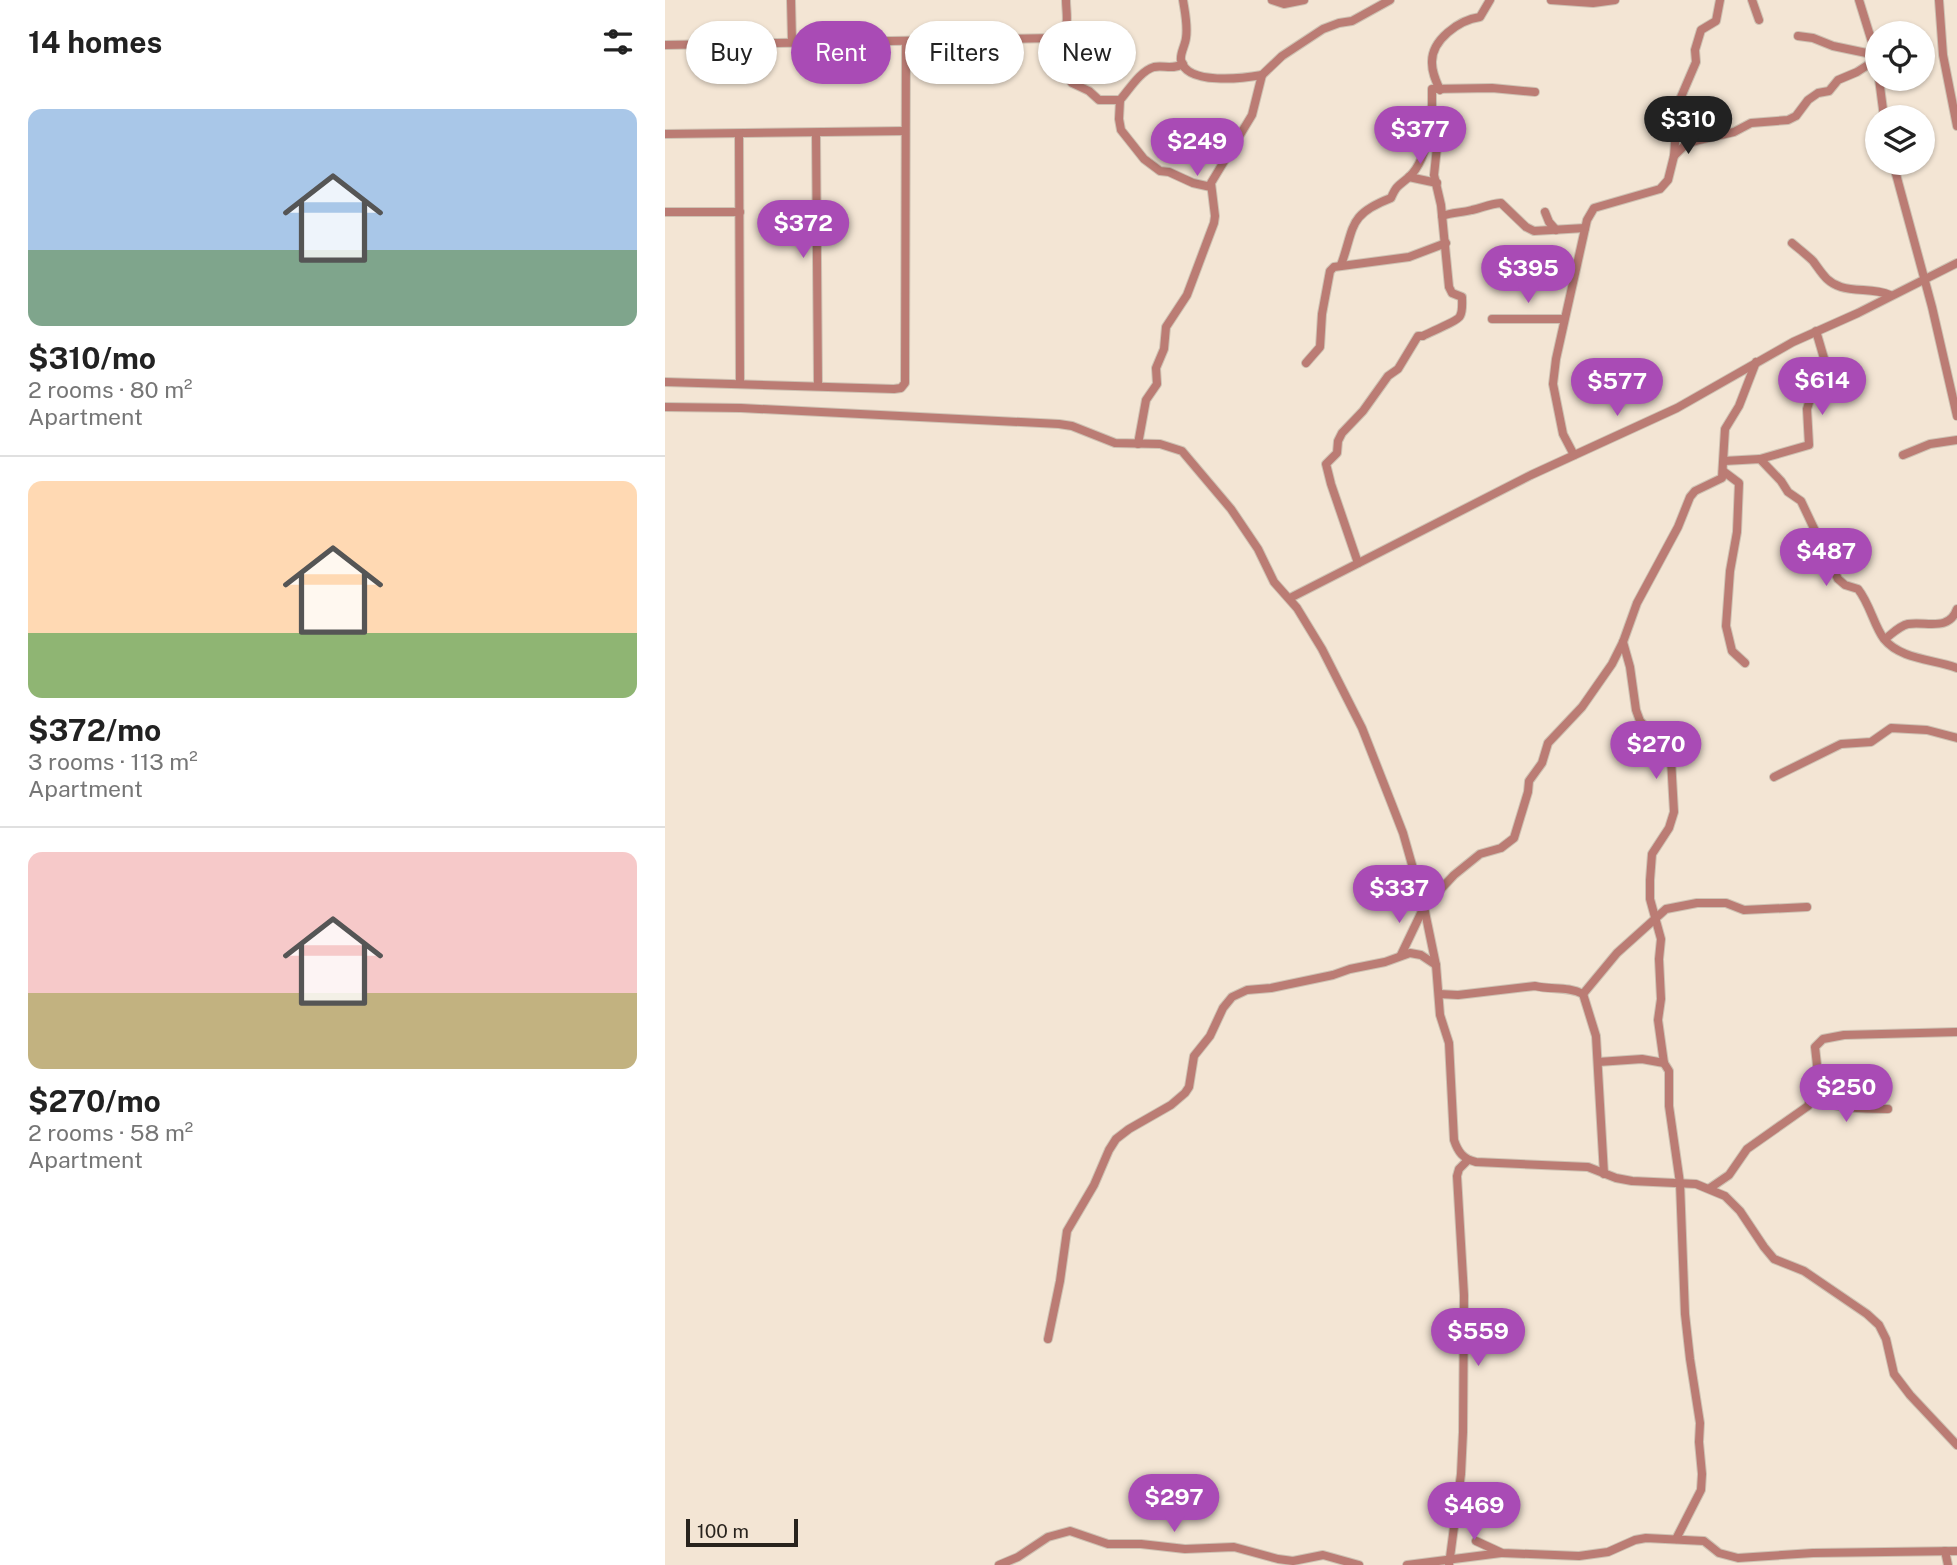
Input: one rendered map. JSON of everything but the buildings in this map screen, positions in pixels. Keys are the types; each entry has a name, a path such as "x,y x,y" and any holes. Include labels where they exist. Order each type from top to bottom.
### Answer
{"street":[{"path":"791,0 792,21"},
{"path":"1024,39 1054,38 1063,35 1067,29 1066,0"},
{"path":"1183,0 1187,19 1182,64 1198,75 1215,79 1262,75"},
{"path":"1272,0 1284,4 1304,0"},
{"path":"1138,443 1146,400 1157,384 1156,365 1164,349 1167,325 1187,295 1214,223 1211,187 1214,176 1252,115 1262,75 1282,56 1322,29 1352,21 1390,0"},
{"path":"1440,90 1432,64 1437,47 1458,24 1466,19 1480,18 1490,0"},
{"path":"1551,0 1593,3 1615,0"},
{"path":"1574,454 1563,434 1553,384 1564,319 1585,228 1594,208 1653,191 1665,185 1668,180 1674,156 1678,104 1696,62 1698,36 1701,30 1716,21 1720,0"},
{"path":"1752,0 1759,20"},
{"path":"1859,0 1866,21"},
{"path":"1939,0 1943,55 1957,126"},
{"path":"1798,36 1865,54"},
{"path":"665,44 791,41"},
{"path":"1182,64 1174,68 1153,67 1146,71 1120,100 1121,130 1144,159 1160,171 1169,172 1193,184 1211,187"},
{"path":"1674,156 1686,144 1734,132 1751,123 1789,120 1796,116 1808,100 1818,93 1829,91 1838,80 1865,66"},
{"path":"665,382 894,390 901,388 905,383 906,84"},
{"path":"1074,84 1089,91 1099,100 1120,100"},
{"path":"1358,563 1326,464 1337,453 1342,433 1363,411 1388,376 1398,369 1418,335 1423,336 1458,319 1461,314 1462,298 1452,293 1449,287 1446,243 1434,170 1437,147 1427,120 1432,106 1432,89 1492,88 1535,92"},
{"path":"1341,265 1357,217 1391,198 1397,184 1409,177 1422,156 1430,130"},
{"path":"665,134 905,131"},
{"path":"816,133 818,386"},
{"path":"739,135 740,384"},
{"path":"1896,175 1932,307 1957,416"},
{"path":"1409,177 1437,183"},
{"path":"1442,216 1454,211 1473,210 1485,204 1501,203 1526,227 1534,231 1585,228"},
{"path":"665,212 740,212"},
{"path":"1545,212 1556,230"},
{"path":"1306,363 1320,347 1322,314 1334,267 1409,257 1446,243"},
{"path":"1792,243 1813,261 1822,276 1835,285 1890,295"},
{"path":"1290,598 1574,454 1678,408 1756,362 1957,263"},
{"path":"1492,319 1564,319"},
{"path":"1724,461 1760,460 1809,445 1807,409 1826,365 1816,331"},
{"path":"1401,955 1424,907 1454,875 1480,854 1501,848 1514,838 1529,781 1542,763 1548,743 1582,707 1604,676 1623,642 1637,603 1678,527 1690,497 1695,491 1719,480 1723,471 1725,429 1739,405 1756,362"},
{"path":"665,407 1022,421 1072,426 1115,443 1160,444 1186,454 1226,502 1258,549 1273,582 1290,598 1322,649 1361,727 1403,833 1424,907 1436,965 1440,1015 1449,1043 1454,1140 1458,1151 1468,1160 1580,1166 1632,1181 1696,1184 1710,1188 1730,1201 1775,1259 1804,1271 1879,1325 1886,1339 1894,1374 1957,1445"},
{"path":"1903,455 1930,444 1957,440"},
{"path":"1760,460 1788,492 1801,501 1838,579 1845,585 1858,589 1885,639 1906,654 1957,668"},
{"path":"1723,471 1739,484 1737,532 1730,571 1726,626 1732,652 1745,663"},
{"path":"1885,639 1909,624 1929,625 1948,621 1957,609"},
{"path":"1623,642 1640,721 1668,751 1671,759 1673,819 1651,859 1650,899 1661,939 1661,999 1658,1020 1664,1063 1669,1071 1669,1106 1680,1183 1685,1314 1689,1359 1700,1423 1702,1474 1700,1490 1676,1539"},
{"path":"1774,776 1841,744 1871,741 1891,728 1927,730 1957,738"},
{"path":"1583,994 1617,953 1666,909 1697,903 1726,903 1744,910 1807,907"},
{"path":"1048,1339 1061,1281 1067,1231 1094,1185 1109,1150 1116,1139 1129,1129 1171,1105 1185,1093 1189,1087 1194,1056 1210,1036 1223,1008 1232,998 1247,990 1271,988 1333,975 1385,962 1401,955 1415,953 1436,965"},
{"path":"1439,994 1458,995 1535,986 1568,988 1583,994"},
{"path":"1583,994 1596,1036 1604,1174"},
{"path":"1710,1188 1729,1175 1747,1149 1808,1106 1818,1074 1815,1047 1823,1039 1844,1035 1957,1032"},
{"path":"1598,1062 1642,1059 1664,1063"},
{"path":"1811,1099 1838,1104 1846,1109 1888,1109"},
{"path":"1449,1562 1461,1474 1463,1432 1464,1295 1457,1176 1459,1169 1468,1160"},
{"path":"999,1565 1018,1557 1048,1537 1070,1531 1108,1544 1185,1549 1234,1547 1277,1559 1293,1561 1323,1555 1359,1565"},
{"path":"1407,1565 1449,1562 1502,1553 1579,1556 1608,1552 1646,1538 1704,1541 1719,1553 1738,1558 1813,1553 1957,1551"},
{"path":"1476,1541 1502,1553"},
{"path":"1945,1551 1948,1565"}]}
